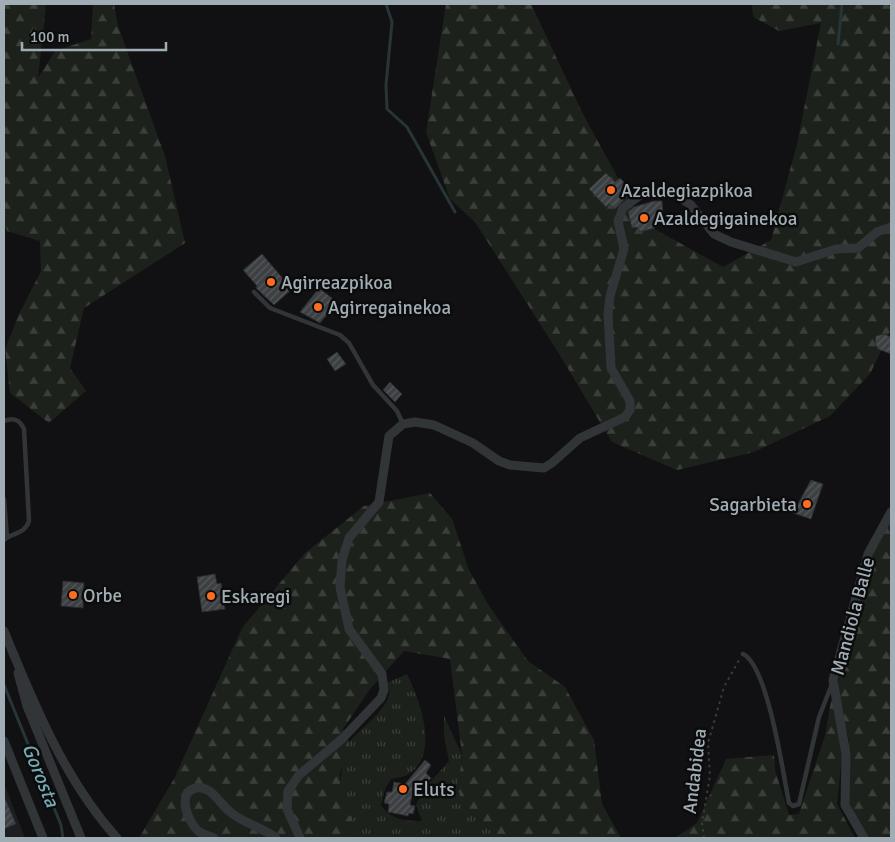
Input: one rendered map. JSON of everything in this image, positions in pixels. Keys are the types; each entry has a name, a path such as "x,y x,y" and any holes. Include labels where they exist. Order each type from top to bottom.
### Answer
{"street":[{"path":"300,838 287,809 288,791 299,774 342,739 375,705 381,698 384,690 382,674 349,629 340,587 342,560 349,538 379,502 389,436 403,424 415,422 434,425 473,444 499,461 544,468 580,438 625,417 630,410 630,401 611,368 608,314 610,296 624,249 618,221 622,208 642,194 664,190 673,193 691,206 714,234 731,242 796,262 836,249 858,248 877,232 891,227"},
{"name":"Mandiola Balle","path":"864,838 845,805 846,754 833,680 868,554 891,512"},
{"path":"4,631 18,665 64,760 98,817 117,838"},
{"path":"18,665 19,682 27,706 81,838"},
{"path":"4,741 43,838"},
{"path":"214,838 198,831 188,818 186,800 189,792 196,788 210,790 230,812 276,838"}],"lane":[{"path":"254,292 270,308 340,335 349,343 373,385 397,411 403,424"},
{"path":"4,421 13,419 19,421 24,429 29,521 21,533 6,539 4,499"},
{"path":"743,654 750,658 754,664 768,701 789,803 793,806 799,804 819,717 833,680"}],"path":[{"name":"Andabidea","path":"704,838 703,808 710,776 708,743 724,687 743,654"}],"shaded area":[{"path":"4,783 25,838 4,838"}],"green space":[{"path":"4,4 46,4 38,78 55,51 91,39 93,4 114,4 118,26 165,156 185,243 84,308 70,368 86,391 49,423 10,393 5,349 20,312 41,271 40,241 7,231 4,223"},
{"path":"446,4 531,4 584,116 642,222 723,267 771,240 797,144 821,23 779,31 753,17 752,4 891,4 891,329 870,374 830,416 754,452 677,470 612,442 558,352 475,222 450,199 426,132"},
{"path":"430,493 452,519 469,570 489,606 528,661 565,687 594,740 602,804 621,838 486,838 492,831 462,804 458,788 462,755 450,659 404,651 370,689 343,729 349,742 348,753 340,773 340,798 362,838 139,838 175,777 242,628 305,553 364,506"},
{"path":"891,521 891,838 868,838 848,801 849,741 837,690 840,670 871,554"},
{"path":"407,674 417,698 425,727 423,755 417,766 407,775 391,779 385,789 381,805 389,814 399,819 422,821 416,805 424,789 449,761 444,736 444,716 462,755 458,788 462,804 492,831 486,838 362,838 343,806 340,797 340,785 348,745 377,714 388,699 387,683"},
{"path":"832,696 842,755 837,804 855,838 675,838 697,823 726,759 774,755 775,770 789,815 799,814 825,736"}],"building":[{"name":"Azaldegiazpikoa","path":"606,173 615,182 620,178 632,191 615,209 609,204 606,207 589,189"},
{"name":"Azaldegigainekoa","path":"654,201 662,201 663,213 657,214 660,223 654,225 655,228 640,232 637,227 632,228 628,212 634,207"},
{"name":"Agirreazpikoa","path":"262,254 292,289 274,305 256,288 257,286 243,270"},
{"name":"Agirregainekoa","path":"319,288 337,302 320,323 300,312"},
{"path":"884,334 891,337 891,354 878,349 875,343 876,336"},
{"path":"337,352 346,364 335,371 327,359"},
{"path":"390,382 402,394 395,402 383,390"},
{"name":"Sagarbieta","path":"811,480 823,484 811,519 793,513"},
{"name":"Eskaregi","path":"215,574 217,584 221,583 225,609 202,612 197,577"},
{"name":"Orbe","path":"63,581 84,583 83,608 61,606"},
{"name":"Eluts","path":"425,760 431,765 426,773 431,778 421,791 414,786 410,805 415,806 413,814 409,813 408,816 388,812 389,804 384,803 387,792 392,792 394,782 405,784"},
{"path":"4,796 16,824 4,829"}],"waterway":[{"path":"386,4 392,22 386,85 387,109 407,127 455,212"},
{"path":"838,44 842,4"},
{"name":"Gorosta","path":"4,685 61,825 63,838"}],"place":[{"name":"Azaldegiazpikoa","path":"611,190"},
{"name":"Azaldegigainekoa","path":"644,218"},
{"name":"Agirreazpikoa","path":"271,282"},
{"name":"Agirregainekoa","path":"318,307"},
{"name":"Sagarbieta","path":"807,504"},
{"name":"Orbe","path":"73,595"},
{"name":"Eskaregi","path":"211,596"},
{"name":"Eluts","path":"403,789"}]}
